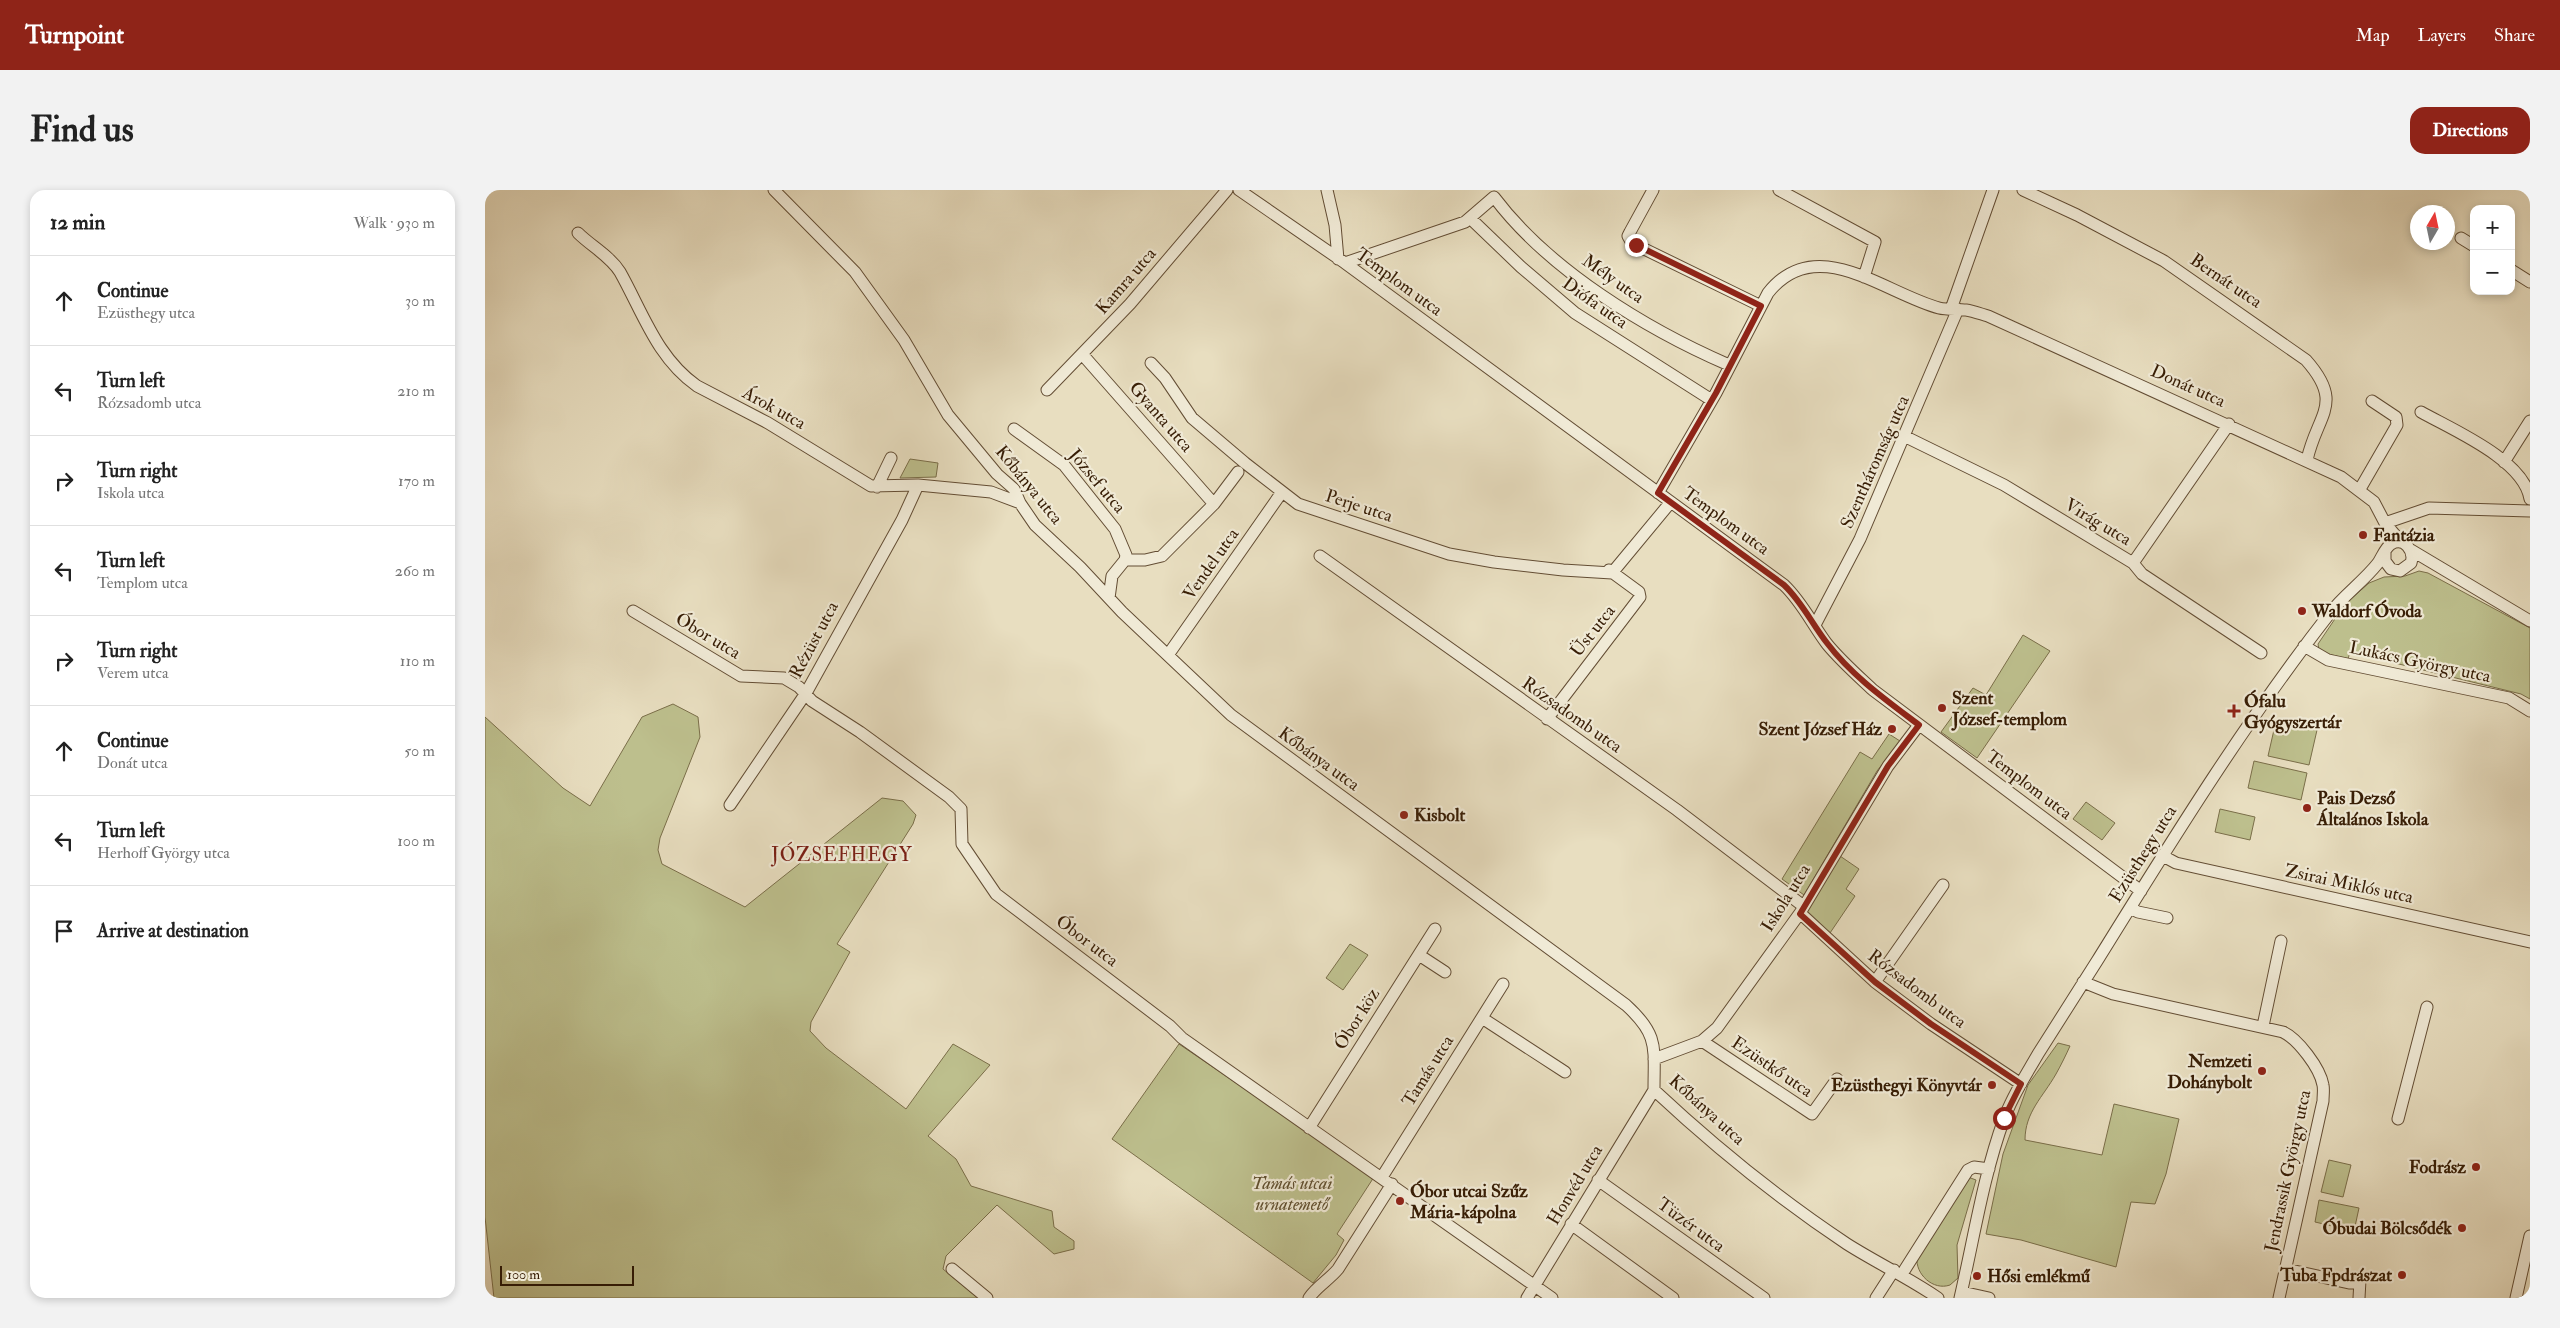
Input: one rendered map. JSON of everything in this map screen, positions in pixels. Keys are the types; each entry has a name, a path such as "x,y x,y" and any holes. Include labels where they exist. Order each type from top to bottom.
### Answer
{"street":[{"name":"Kőbánya utca","path":"774,190 855,272 904,340 948,415 997,474 1014,489 1020,503 1035,525 1231,715 1626,1004 1649,1030 1654,1059 1654,1090 1768,1187 1848,1244 1898,1272 1938,1298"},
{"name":"Kamra utca","path":"1047,390 1130,304 1227,190"},
{"name":"Templom utca","path":"1239,190 1341,261 1784,585 1797,598 1827,643 1848,668 1919,725 2141,891"},
{"path":"1327,190 1341,261 1471,219"},
{"path":"1653,190 1629,232 1629,240 1641,248 1761,306"},
{"path":"1779,190 1875,242 1864,277"},
{"name":"Szentháromság utca","path":"1815,625 1860,539 1906,437 1993,190"},
{"name":"Bernát utca","path":"2023,190 2077,215 2164,261 2307,360 2317,373 2327,395 2323,416 2311,442 2307,460"},
{"name":"Mély utca","path":"1471,219 1495,197 1524,232 1575,274 1662,333 1729,365"},
{"name":"Diófa utca","path":"1471,219 1521,267 1575,313 1710,399"},
{"name":"Árok utca","path":"577,233 619,270 654,339 688,379 829,459 860,481 877,487 918,485 991,492 1020,503"},
{"path":"2461,238 2470,244"},
{"name":"Donát utca","path":"1658,493 1710,399 1716,393 1761,306 1778,281 1799,269 1823,266 1837,267 1950,309 1988,316 2307,460 2360,489 2374,502 2385,523 2401,542"},
{"path":"2515,273 2530,282"},
{"name":"Gyanta utca","path":"1083,354 1213,504"},
{"name":"Perje utca","path":"1151,363 1165,378 1192,418 1297,504 1449,554 1494,562 1563,570 1610,571"},
{"path":"2360,489 2397,425 2396,417 2372,401"},
{"path":"2421,412 2504,462 2522,478 2530,499"},
{"path":"2504,462 2530,421"},
{"path":"2133,563 2229,424"},
{"name":"József utca","path":"1014,429 1064,465 1107,517 1125,552 1125,560"},
{"name":"Virág utca","path":"1906,437 2004,485 2133,563 2142,574 2261,653"},
{"path":"877,487 891,458"},
{"path":"1109,598 1112,576 1125,560 1145,560 1162,556 1213,504 1237,472"},
{"name":"Rézüst utca","path":"730,804 806,693 902,520 918,485"},
{"name":"Vendel utca","path":"1168,655 1282,492"},
{"path":"1610,571 1670,503"},
{"path":"2385,523 2429,508 2530,511"},
{"name":"Donát utca","path":"2385,523 2386,549"},
{"path":"2442,570 2423,566 2408,567 2400,570 2391,568 2385,561 2386,549 2401,542 2442,570 2530,621"},
{"name":"Ezüsthegy utca","path":"1961,1295 1989,1169 2004,1118 2021,1084 2073,996 2233,745 2304,646 2339,601 2376,565 2386,549"},
{"path":"2408,567 2412,559 2411,550"},
{"name":"Rózsadomb utca","path":"1320,556 1547,720 1677,810 1801,909 1875,982 1931,1024 2021,1084"},
{"name":"Ezüsthegy utca","path":"2361,579 2391,568"},
{"name":"Üst utca","path":"1547,720 1640,597 1639,592 1610,571"},
{"name":"Óbor utca","path":"633,610 741,676 784,678 806,693 812,701 860,732 958,803 961,809 962,844 996,894 1170,1026 1182,1038 1552,1298"},
{"name":"Lukács György utca","path":"2304,646 2328,660 2509,698 2530,711"},
{"name":"Iskola utca","path":"1654,1059 1702,1041 1717,1028 1801,909 1888,766 1919,725"},
{"name":"Zsirai Miklós utca","path":"2163,856 2176,863 2530,942"},
{"path":"1875,982 1943,885"},
{"path":"2130,908 2138,912 2167,918"},
{"name":"Óbor köz","path":"1309,1128 1435,929"},
{"path":"2263,1026 2281,941"},
{"path":"1419,955 1445,972"},
{"name":"Jendrassik György utca","path":"2083,982 2110,993 2263,1026 2288,1035 2306,1054 2324,1087 2279,1298"},
{"name":"Tamás utca","path":"1382,1177 1503,984"},
{"path":"2398,1119 2427,1007"},
{"path":"1482,1018 1565,1072"},
{"name":"Ezüstkő utca","path":"1702,1041 1812,1114 1837,1079"},
{"name":"Honvéd utca","path":"1527,1298 1654,1090"},
{"path":"1876,1298 1898,1272 1968,1170 1974,1167 1989,1169"},
{"name":"Tüzér utca","path":"1598,1180 1764,1298"},
{"path":"1313,1295 1338,1269 1392,1184"},
{"path":"1571,1224 1673,1298"},
{"path":"2516,1298 2530,1236"},
{"path":"952,1269 987,1298"},
{"path":"2286,1269 2349,1282 2359,1282 2360,1280 2359,1298"},
{"path":"1961,1295 1989,1298"}],"green space":[{"path":"910,459 938,463 936,477 900,478"},
{"path":"2419,571 2428,573 2530,628 2530,699 2521,694 2350,652 2348,659 2319,650 2318,644 2345,604 2369,583 2384,577 2405,576"},
{"path":"2023,635 2050,651 1977,758 1941,732 1973,688 1986,695"},
{"path":"673,704 698,717 700,737 660,838 658,850 662,864 745,907 882,798 903,801 916,815 913,824 837,944 850,952 811,1022 810,1031 826,1048 906,1109 953,1044 990,1065 928,1136 956,1159 971,1186 1052,1211 1054,1227 1074,1241 1074,1249 1054,1254 997,1205 946,1256 943,1269 978,1298 494,1298 485,1217 485,717 563,788 590,806 642,717"},
{"path":"2276,721 2317,730 2309,765 2268,756"},
{"path":"1889,734 1900,741 1877,771 1804,895 1782,879 1860,752 1872,759"},
{"path":"2254,761 2307,773 2301,800 2248,788"},
{"path":"2086,802 2115,823 2102,840 2073,819"},
{"path":"2220,809 2255,817 2250,840 2215,832"},
{"path":"1840,856 1859,869 1846,889 1855,896 1830,933 1807,911"},
{"path":"1350,944 1368,955 1343,990 1326,978"},
{"path":"2058,1043 2070,1046 2056,1074 2031,1113 2025,1140 2102,1155 2114,1104 2179,1119 2166,1174 2155,1204 2131,1202 2116,1267 2021,1240 1986,1234 2003,1154 2028,1085"},
{"name":"Tamás utcai urnatemető","path":"1179,1044 1374,1177 1337,1234 1344,1240 1336,1255 1313,1283 1112,1139"},
{"path":"2329,1160 2351,1165 2343,1197 2321,1192"},
{"path":"1968,1177 1976,1180 1957,1245 1958,1278 1950,1285 1937,1286 1926,1280 1922,1275 1917,1263 1917,1257"},
{"path":"2319,1200 2359,1208 2354,1231 2315,1222"}],"place":[{"name":"Fantázia","path":"2363,535"},
{"name":"Waldorf Óvoda","path":"2302,611"},
{"name":"Szent József-templom","path":"1942,708"},
{"name":"Ófalu Gyógyszertár","path":"2234,711"},
{"name":"Szent József Ház","path":"1892,729"},
{"name":"Pais Dezső Általános Iskola","path":"2307,808"},
{"name":"Kisbolt","path":"1404,815"},
{"name":"Nemzeti Dohánybolt","path":"2262,1071"},
{"name":"Ezüsthegyi Könyvtár","path":"1992,1085"},
{"name":"Fodrász","path":"2476,1167"},
{"name":"Óbor utcai Szűz Mária-kápolna","path":"1400,1201"},
{"name":"Óbudai Bölcsődék","path":"2462,1228"},
{"name":"Tuba Fpdrászat","path":"2402,1275"},
{"name":"Hősi emlékmű","path":"1977,1276"}],"district":[{"name":"JÓZSEFHEGY","path":"842,855"}],"route":[{"path":"1636,245 1761,306 1716,393 1710,399 1658,493 1784,585 1797,598 1827,643 1848,668 1873,690 1919,725 1888,766 1803,906 1800,914 1875,982 1931,1024 2021,1084 2004,1118"}]}
